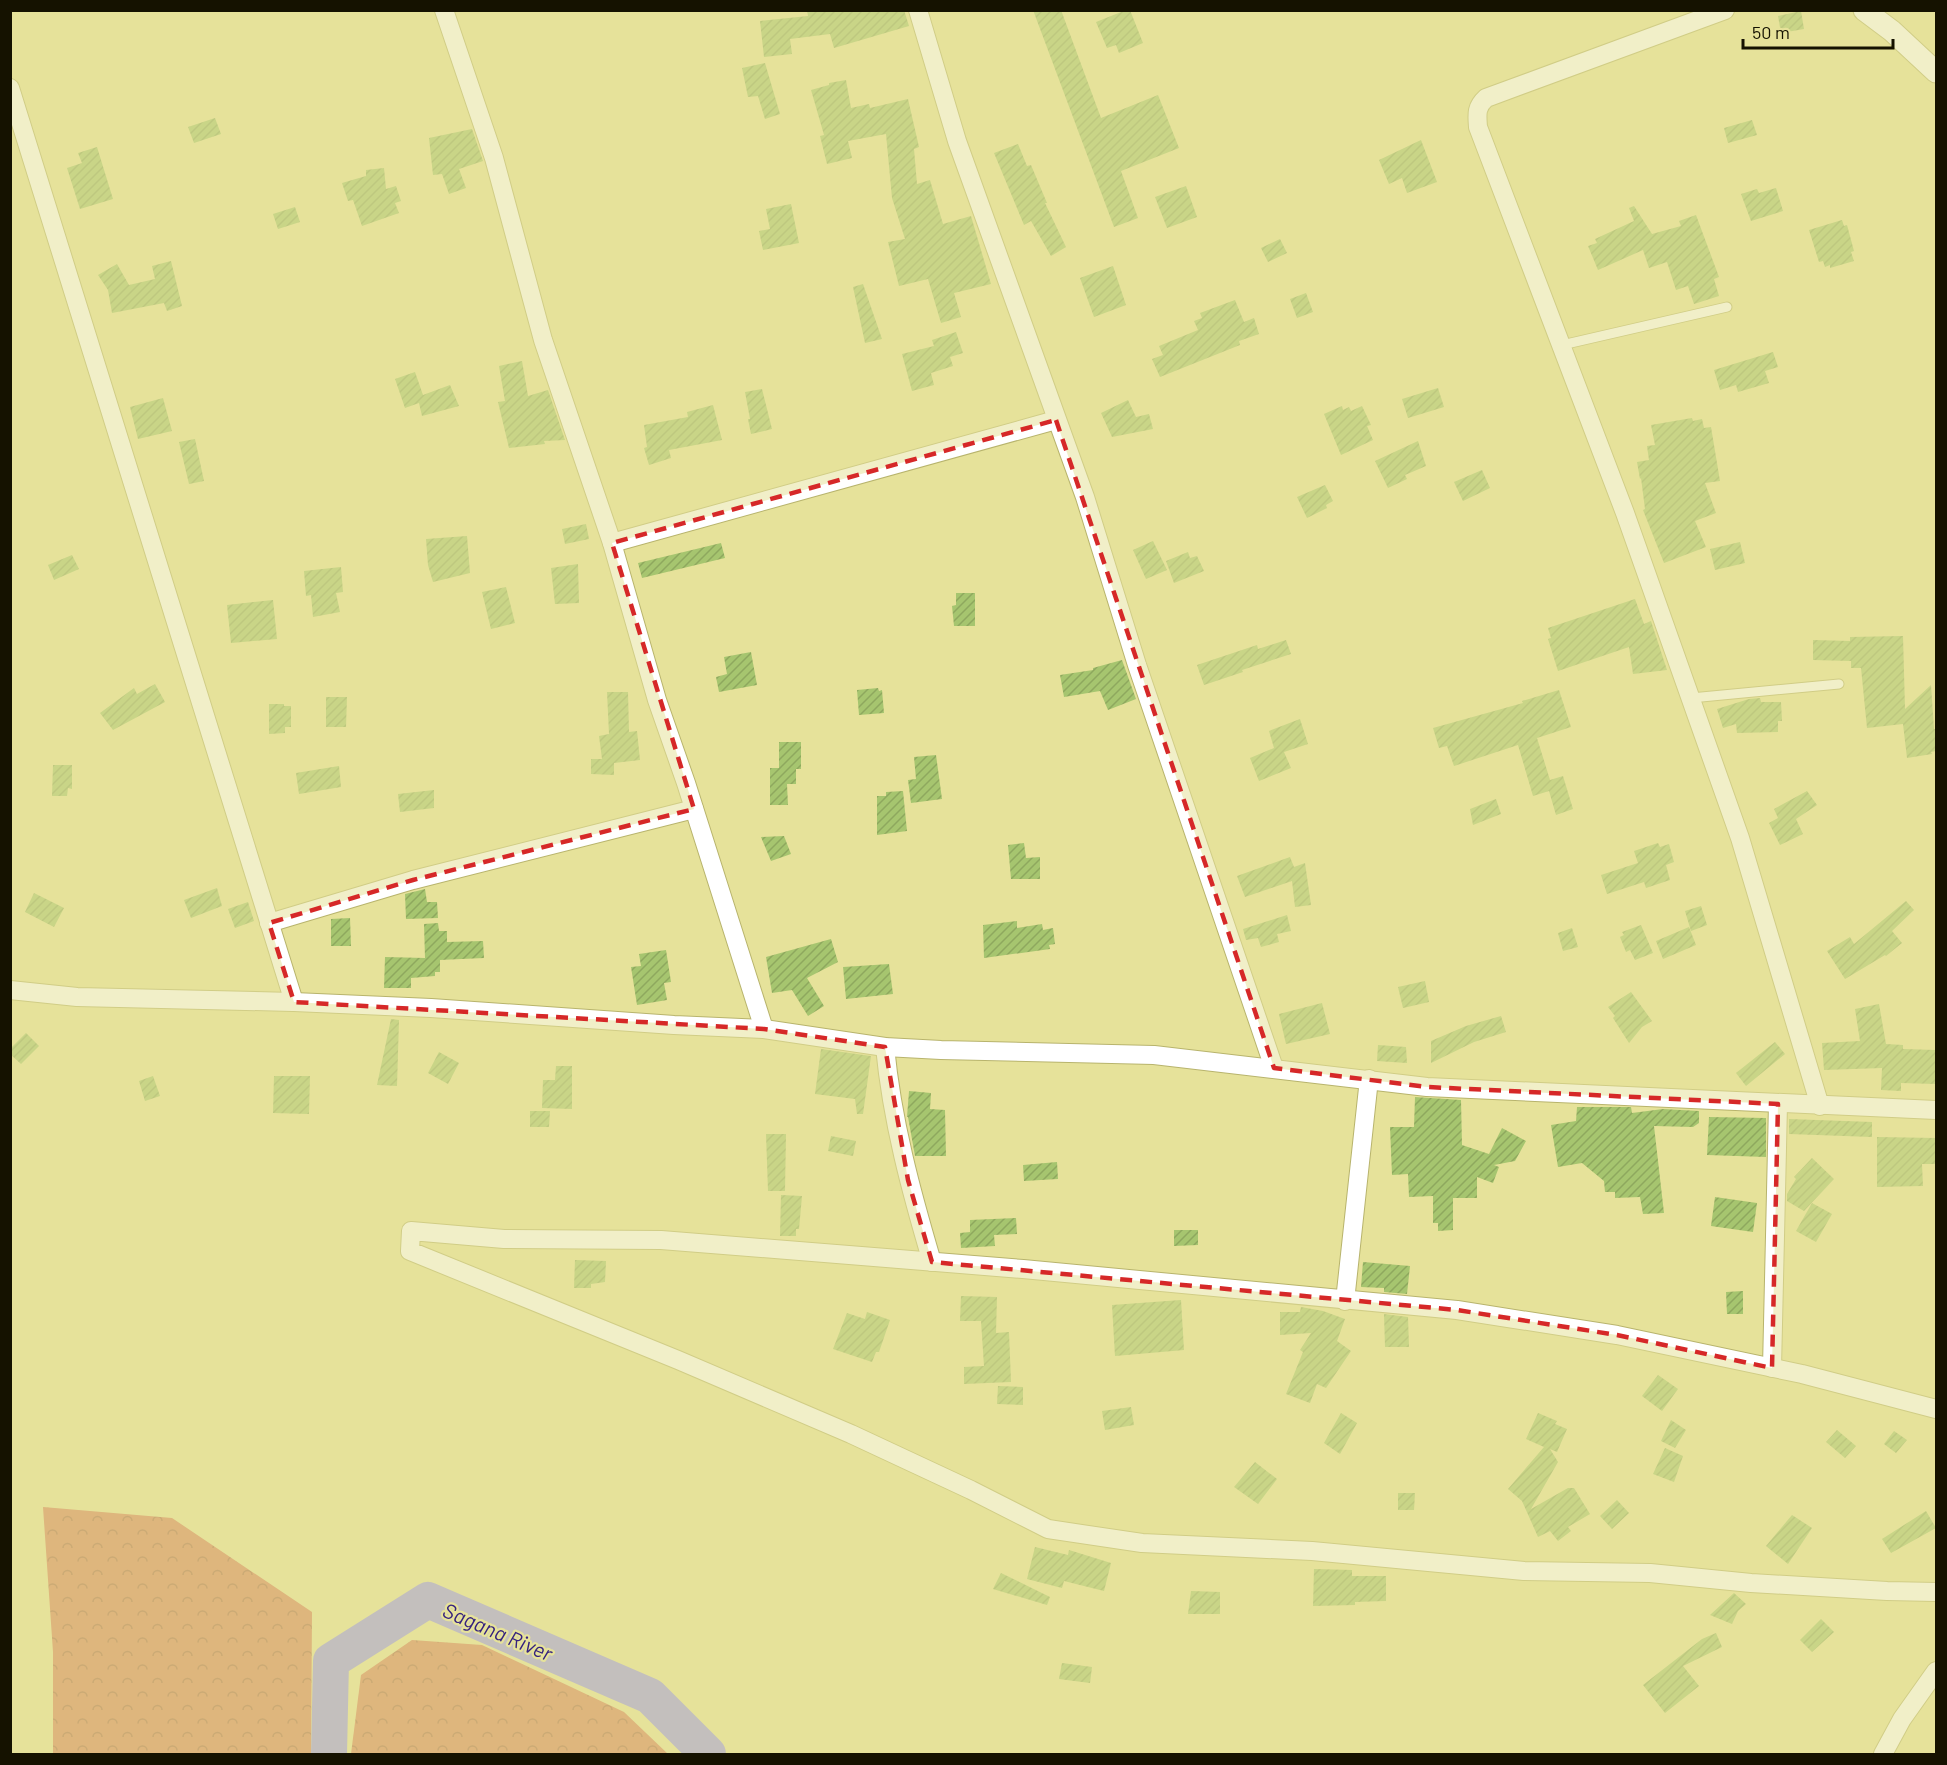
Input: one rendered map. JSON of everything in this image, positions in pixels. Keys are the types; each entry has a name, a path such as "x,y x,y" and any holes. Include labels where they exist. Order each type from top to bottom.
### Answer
{"street":[{"path":"444,10 494,158 543,340 612,543 657,700 764,1029"},
{"path":"918,10 957,141 1085,497 1137,665 1274,1068"},
{"path":"1725,10 1486,98 1479,105 1478,127 1625,513 1740,837 1820,1106"},
{"path":"1863,11 1892,31 1936,72"},
{"path":"10,88 294,1002"},
{"path":"612,543 1056,420"},
{"path":"269,923 412,880 694,809"},
{"path":"10,990 76,997 430,1008 764,1029 885,1047 1154,1055 1427,1087 1936,1110"},
{"path":"885,1047 889,1089 908,1180 932,1262"},
{"path":"1345,1301 1369,1079"},
{"path":"1772,1368 1778,1104"},
{"path":"1936,1409 1772,1368 1606,1333 1457,1310 1207,1286 661,1240 504,1239 411,1231 410,1251 678,1360 851,1434 1048,1529 1142,1544 1312,1551 1524,1571 1650,1573 1774,1584 1936,1592"},
{"path":"1883,1755 1902,1719 1936,1671"}],"lane":[{"path":"1562,345 1727,307"},
{"path":"1691,698 1839,684"}],"highlighted area":[{"path":"1056,420 1274,1068 1427,1087 1778,1104 1772,1368 1617,1335 1457,1310 932,1262 908,1180 885,1047 764,1029 294,1002 269,923 413,880 694,809 612,543"}],"green space":[{"path":"43,1507 172,1518 312,1612 311,1754 53,1754 53,1652"},
{"path":"412,1640 482,1645 624,1712 668,1754 351,1754 361,1675"}],"building":[{"path":"807,10 904,10 909,26 834,48 830,34 790,39 792,54 764,57 760,21 808,16"},
{"path":"1033,10 1061,10 1101,118 1158,95 1179,148 1121,171 1138,218 1114,227"},
{"path":"1130,10 1143,43 1119,53 1116,45 1107,48 1096,22"},
{"path":"1801,11 1804,29 1781,33 1778,16"},
{"path":"765,63 780,114 765,119 758,96 748,97 742,68"},
{"path":"846,80 851,108 869,104 870,108 908,99 919,147 914,149 917,184 930,180 943,224 971,216 991,284 954,293 961,317 941,323 928,279 899,286 888,242 905,239 892,198 886,134 848,141 852,158 827,164 820,136 824,135 811,90"},
{"path":"215,118 221,134 194,143 188,127"},
{"path":"1752,120 1757,135 1728,143 1724,128"},
{"path":"472,129 483,161 459,169 466,188 449,194 442,174 433,175 429,138"},
{"path":"1421,140 1437,182 1407,193 1402,178 1389,184 1379,160"},
{"path":"1018,144 1027,166 1031,165 1047,203 1045,203 1066,247 1051,256 1031,221 1024,225 994,153"},
{"path":"97,147 113,199 80,209 67,168 82,163 78,153"},
{"path":"384,168 386,189 396,186 401,201 395,203 399,213 362,226 353,200 348,201 342,183 366,176 366,170"},
{"path":"1186,186 1197,217 1167,228 1155,197"},
{"path":"1776,188 1783,211 1751,221 1741,194 1757,189 1759,193"},
{"path":"791,204 799,243 763,250 759,231 770,229 766,209"},
{"path":"1634,206 1652,234 1681,226 1679,221 1696,215 1719,277 1714,279 1719,296 1694,304 1688,286 1676,290 1667,262 1649,268 1643,250 1598,270 1588,246 1597,243 1595,239 1634,221 1629,208"},
{"path":"295,207 300,222 278,229 273,214"},
{"path":"1842,220 1844,226 1847,225 1854,251 1851,252 1854,261 1830,268 1830,265 1825,267 1823,261 1819,262 1809,230"},
{"path":"1280,239 1287,253 1268,262 1261,248"},
{"path":"171,261 182,306 167,311 164,303 112,313 108,290 98,275 117,264 129,285 155,279 152,266"},
{"path":"1113,266 1126,305 1094,317 1080,278"},
{"path":"863,284 882,339 865,343 853,287"},
{"path":"1306,293 1313,312 1297,318 1290,299"},
{"path":"1235,300 1244,322 1254,318 1259,334 1239,341 1240,345 1160,377 1152,359 1163,355 1159,346 1198,330 1194,321 1202,318 1200,313"},
{"path":"956,332 963,353 950,357 953,366 931,373 934,385 912,391 902,354 934,346 932,340"},
{"path":"1773,352 1778,367 1765,371 1769,383 1738,392 1736,385 1720,390 1714,370"},
{"path":"522,361 528,396 548,390 565,440 544,441 545,444 509,448 498,402 505,401 499,366"},
{"path":"415,372 423,395 450,385 459,406 422,416 419,403 405,408 395,379"},
{"path":"1438,388 1444,407 1408,418 1402,399"},
{"path":"762,389 772,429 751,434 745,392"},
{"path":"163,398 172,431 138,439 130,407"},
{"path":"1128,400 1136,417 1149,414 1153,429 1112,437 1101,413"},
{"path":"713,405 722,440 669,450 671,458 649,465 644,448 647,447 644,425 688,417 687,412"},
{"path":"1342,406 1343,410 1349,407 1351,411 1362,406 1371,425 1367,426 1373,440 1341,455 1324,414"},
{"path":"1692,418 1693,421 1702,419 1704,428 1711,427 1720,481 1705,483 1716,513 1695,521 1706,547 1664,563 1643,510 1645,509 1637,462 1649,460 1647,446 1655,445 1651,425"},
{"path":"195,439 204,481 189,484 179,442"},
{"path":"1418,441 1426,466 1405,475 1407,479 1388,488 1375,461"},
{"path":"1482,470 1490,488 1463,501 1454,482"},
{"path":"1325,485 1333,501 1326,505 1327,508 1307,518 1297,497"},
{"path":"586,524 589,539 565,544 562,529"},
{"path":"467,536 470,573 433,582 428,565 426,539"},
{"path":"1153,541 1167,570 1146,579 1133,550"},
{"path":"1740,542 1745,563 1715,570 1710,549"},
{"path":"721,543 725,558 642,578 638,563"},
{"path":"1188,552 1190,558 1197,556 1204,571 1174,583 1166,561"},
{"path":"72,555 79,569 54,580 48,565"},
{"path":"578,564 579,603 555,604 551,568"},
{"path":"341,567 343,592 336,593 340,612 313,617 311,595 306,596 304,571"},
{"path":"506,587 515,623 491,629 482,592"},
{"path":"956,593 975,593 975,626 954,626 952,606 956,605"},
{"path":"1635,599 1644,624 1651,621 1667,670 1633,674 1629,647 1558,671 1548,639 1551,638 1548,628"},
{"path":"273,600 277,639 231,643 227,605"},
{"path":"1903,636 1905,709 1931,685 1934,729 1936,729 1936,751 1931,752 1932,754 1907,758 1903,724 1867,728 1861,668 1851,668 1851,661 1813,660 1813,640 1850,641 1850,637"},
{"path":"1286,640 1291,654 1204,685 1197,665 1257,645 1258,649"},
{"path":"751,652 757,685 719,692 716,677 727,674 724,657"},
{"path":"1122,660 1136,699 1108,710 1100,691 1064,697 1060,675 1093,670 1093,668"},
{"path":"155,684 165,702 113,730 100,713 134,688 137,694"},
{"path":"878,688 879,691 882,690 884,713 859,715 857,690"},
{"path":"1559,690 1571,727 1537,738 1550,780 1563,776 1573,809 1556,815 1549,791 1533,796 1518,745 1454,766 1447,746 1439,748 1433,728 1523,703 1522,701"},
{"path":"607,692 628,692 629,732 637,731 640,760 614,763 614,775 591,774 591,759 602,759 599,736 609,734"},
{"path":"326,697 347,697 346,727 326,727"},
{"path":"1760,698 1761,702 1781,702 1782,721 1778,721 1778,732 1737,733 1736,724 1723,728 1717,709"},
{"path":"269,704 291,706 291,727 285,727 285,733 269,734"},
{"path":"1300,719 1308,744 1284,752 1291,768 1259,781 1250,758 1274,748 1269,731"},
{"path":"779,742 801,742 801,769 796,769 796,784 787,784 788,805 770,805 770,768 779,768"},
{"path":"936,755 942,799 911,803 908,780 916,779 914,757"},
{"path":"53,765 72,765 72,789 68,788 67,796 52,796"},
{"path":"339,766 341,787 299,794 296,773"},
{"path":"434,790 434,808 400,812 398,794"},
{"path":"903,791 907,831 877,835 877,796 886,796 886,792"},
{"path":"1807,791 1817,805 1796,819 1803,834 1780,845 1769,823 1778,818 1774,809"},
{"path":"1496,799 1501,814 1473,825 1470,809"},
{"path":"784,836 791,854 771,861 761,837"},
{"path":"1024,843 1026,858 1040,857 1040,879 1011,879 1008,845"},
{"path":"1658,843 1660,847 1669,844 1674,862 1666,865 1670,880 1646,888 1644,882 1607,894 1601,875 1638,863 1634,851"},
{"path":"1290,857 1294,867 1305,863 1311,905 1295,907 1292,881 1245,897 1237,876"},
{"path":"217,888 222,906 191,918 184,900"},
{"path":"425,889 427,902 437,902 438,918 406,919 405,894"},
{"path":"34,893 64,908 54,927 25,912"},
{"path":"1906,901 1914,910 1892,931 1902,943 1886,956 1845,979 1827,951 1850,937 1854,944"},
{"path":"248,902 254,921 235,928 228,909"},
{"path":"1701,906 1707,925 1691,931 1685,911"},
{"path":"1287,915 1291,931 1277,934 1279,942 1261,947 1258,938 1246,940 1243,929"},
{"path":"350,918 351,946 331,946 331,919"},
{"path":"1017,921 1017,928 1042,924 1043,930 1053,928 1055,944 1049,945 1050,949 984,958 983,925"},
{"path":"438,923 439,931 447,931 447,942 483,941 484,958 440,960 440,972 435,972 435,976 411,978 411,988 384,988 385,957 425,958 424,924"},
{"path":"1641,925 1653,953 1635,960 1630,950 1626,952 1620,937 1624,935 1622,932"},
{"path":"1689,927 1696,945 1663,959 1656,941"},
{"path":"1572,928 1578,947 1563,951 1558,933"},
{"path":"831,939 838,962 807,978 824,1006 808,1016 792,990 772,993 766,957"},
{"path":"666,950 671,982 664,983 667,1000 637,1005 631,967 641,966 639,954"},
{"path":"889,964 893,994 846,999 843,967"},
{"path":"1425,981 1429,1002 1403,1008 1398,987"},
{"path":"1631,992 1652,1021 1642,1027 1629,1043 1608,1007"},
{"path":"1322,1003 1330,1034 1286,1044 1279,1014"},
{"path":"1879,1004 1886,1044 1903,1045 1903,1049 1936,1050 1936,1084 1901,1083 1901,1091 1881,1090 1882,1068 1824,1070 1822,1043 1860,1041 1855,1009"},
{"path":"1501,1016 1506,1032 1474,1042 1431,1063 1431,1041 1466,1026"},
{"path":"391,1019 399,1020 397,1086 377,1085"},
{"path":"26,1033 39,1046 21,1064 10,1054 10,1049"},
{"path":"1775,1042 1785,1054 1746,1086 1736,1073"},
{"path":"1378,1045 1406,1047 1407,1063 1377,1061"},
{"path":"821,1049 871,1056 863,1114 857,1114 855,1099 815,1094"},
{"path":"439,1052 459,1063 448,1084 428,1073"},
{"path":"556,1066 572,1066 572,1109 542,1108 543,1080 555,1080"},
{"path":"153,1076 160,1096 145,1101 139,1081"},
{"path":"274,1076 310,1076 309,1114 273,1113"},
{"path":"909,1091 931,1093 930,1109 945,1110 946,1156 915,1156 907,1117"},
{"path":"1415,1097 1461,1100 1462,1145 1489,1154 1502,1128 1526,1141 1515,1161 1494,1165 1499,1167 1493,1183 1477,1177 1477,1198 1453,1198 1453,1230 1438,1231 1438,1223 1433,1223 1433,1196 1409,1197 1408,1174 1392,1175 1390,1127 1414,1127"},
{"path":"1577,1107 1631,1107 1632,1113 1663,1109 1699,1111 1699,1123 1693,1127 1654,1126 1664,1213 1643,1214 1640,1197 1615,1198 1615,1192 1605,1192 1604,1181 1582,1163 1558,1167 1551,1125 1576,1121"},
{"path":"530,1111 550,1111 549,1127 530,1127"},
{"path":"1709,1117 1766,1118 1766,1157 1707,1155"},
{"path":"1789,1119 1872,1122 1872,1137 1789,1134"},
{"path":"766,1134 786,1134 785,1191 768,1191"},
{"path":"831,1136 856,1141 853,1156 828,1151"},
{"path":"1877,1137 1936,1138 1936,1164 1922,1164 1923,1186 1877,1187"},
{"path":"1812,1158 1834,1179 1804,1211 1787,1201 1787,1194 1796,1179 1794,1177"},
{"path":"1057,1162 1058,1179 1024,1181 1023,1165"},
{"path":"781,1195 802,1196 799,1229 796,1229 796,1236 780,1236"},
{"path":"1715,1197 1757,1203 1753,1232 1711,1226"},
{"path":"1812,1203 1832,1214 1816,1242 1796,1231"},
{"path":"1016,1218 1017,1234 994,1235 995,1246 961,1248 960,1233 970,1232 970,1220"},
{"path":"1174,1230 1198,1230 1198,1245 1174,1246"},
{"path":"575,1260 606,1261 605,1282 591,1284 591,1288 574,1288"},
{"path":"1363,1262 1410,1266 1407,1294 1384,1292 1384,1288 1361,1287"},
{"path":"1743,1291 1743,1314 1727,1314 1726,1292"},
{"path":"961,1296 997,1297 996,1333 1009,1332 1011,1382 964,1384 964,1367 984,1366 981,1321 960,1321"},
{"path":"1181,1300 1184,1350 1115,1356 1112,1305"},
{"path":"1301,1307 1323,1311 1345,1319 1337,1341 1351,1351 1326,1388 1317,1384 1310,1403 1286,1394 1303,1352 1300,1350 1311,1333 1280,1335 1280,1312 1300,1312"},
{"path":"867,1312 890,1320 879,1352 876,1352 872,1362 833,1349 847,1313 865,1319"},
{"path":"1384,1314 1408,1317 1409,1347 1385,1347"},
{"path":"1658,1375 1678,1389 1662,1411 1642,1396"},
{"path":"998,1386 1023,1387 1023,1405 997,1404"},
{"path":"1131,1407 1134,1425 1105,1430 1102,1411"},
{"path":"1341,1413 1357,1423 1340,1454 1324,1443"},
{"path":"1538,1413 1557,1421 1555,1424 1567,1429 1557,1452 1550,1449 1558,1462 1531,1509 1568,1488 1574,1488 1590,1514 1568,1527 1571,1531 1558,1541 1550,1531 1538,1537 1522,1501 1508,1489 1544,1447 1526,1439"},
{"path":"1671,1420 1686,1430 1675,1448 1661,1441"},
{"path":"1837,1430 1856,1446 1845,1458 1826,1442"},
{"path":"1894,1431 1907,1440 1896,1453 1884,1444"},
{"path":"1665,1448 1683,1456 1674,1482 1653,1474"},
{"path":"1255,1462 1277,1479 1258,1504 1234,1487"},
{"path":"1398,1493 1415,1493 1414,1510 1398,1510"},
{"path":"1617,1500 1629,1513 1612,1529 1600,1516"},
{"path":"1926,1511 1936,1528 1891,1553 1882,1539"},
{"path":"1792,1515 1812,1528 1788,1564 1766,1546"},
{"path":"1035,1547 1068,1555 1069,1550 1111,1563 1104,1591 1064,1581 1062,1588 1027,1579"},
{"path":"1314,1569 1352,1570 1352,1576 1386,1576 1386,1601 1355,1602 1355,1605 1313,1606"},
{"path":"1001,1573 1050,1597 1047,1605 993,1589"},
{"path":"1191,1591 1220,1592 1220,1614 1188,1614"},
{"path":"1734,1593 1746,1604 1738,1611 1732,1624 1710,1615"},
{"path":"1821,1619 1834,1632 1812,1652 1800,1640"},
{"path":"1716,1633 1722,1647 1683,1666 1699,1686 1665,1713 1643,1685 1702,1639"},
{"path":"1062,1663 1092,1667 1090,1683 1059,1679"}],"waterway":[{"name":"Sagana River","path":"329,1754 331,1661 428,1600 650,1696 708,1754"}]}
